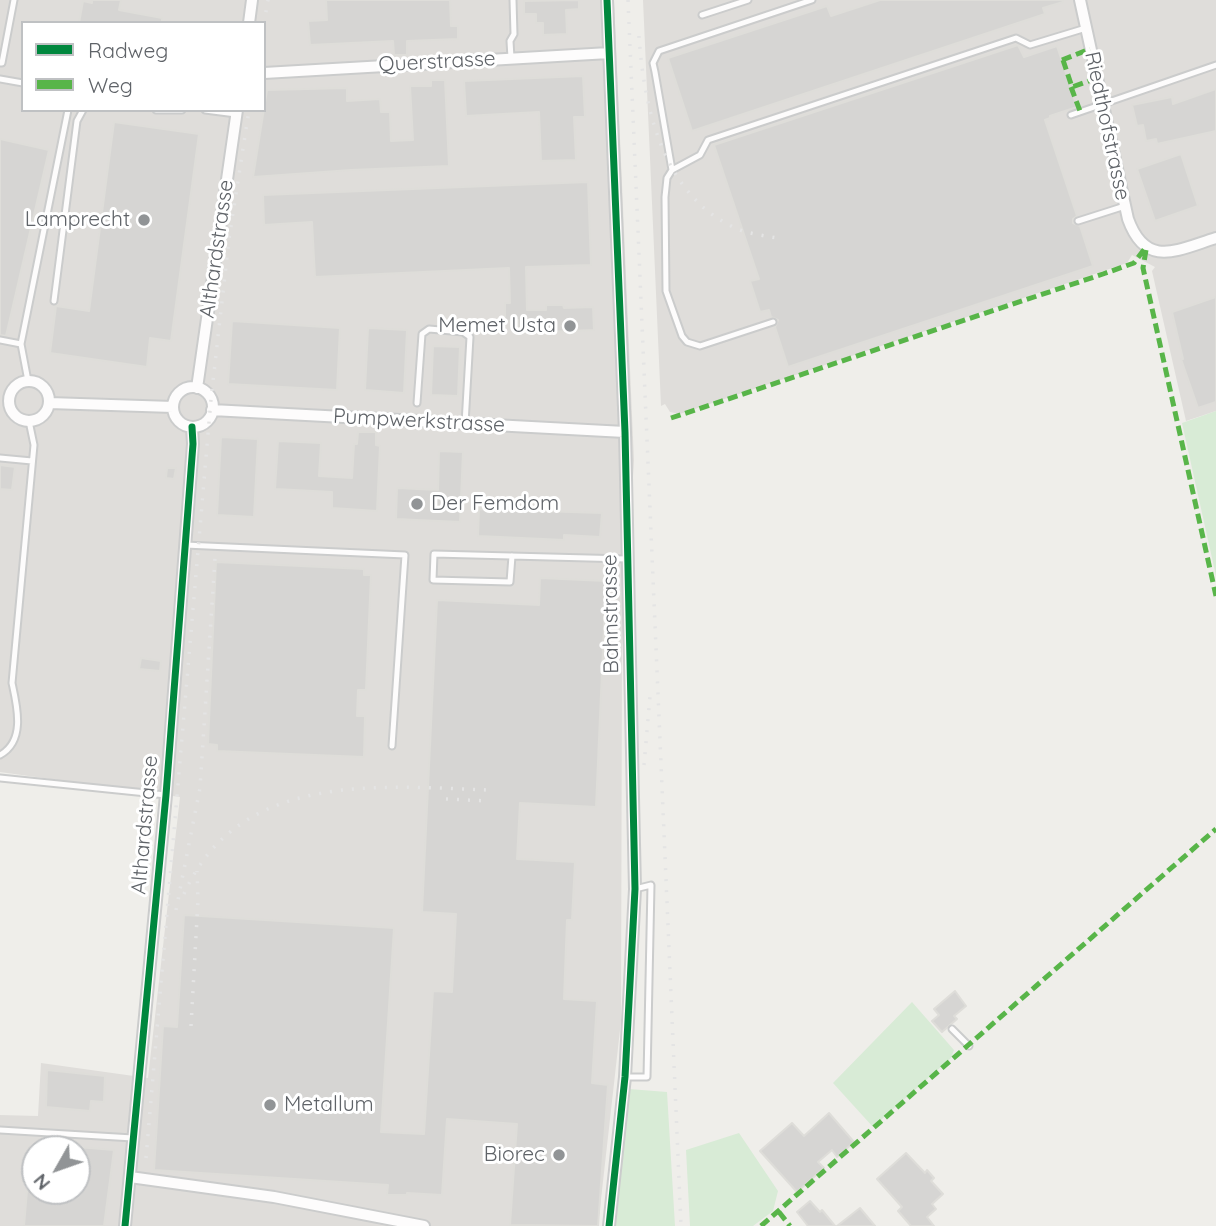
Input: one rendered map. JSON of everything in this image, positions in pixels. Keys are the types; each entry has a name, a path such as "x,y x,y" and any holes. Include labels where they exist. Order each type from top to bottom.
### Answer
{"street":[{"path":"249,21 252,0"},
{"name":"Bahnstrasse","path":"607,0 625,432 635,889 625,1077 609,1226"},
{"name":"Riedthofstrasse","path":"1080,0 1133,233 1146,247 1156,252 1169,253 1215,240"},
{"name":"Querstrasse","path":"266,73 609,53"},
{"name":"Althardstrasse","path":"197,388 237,112"},
{"path":"28,381 41,385 46,390 49,403 43,416 29,421 18,418 5,408 9,400 6,391 28,381"},
{"path":"197,388 208,394 212,410 206,422 192,427 180,423 173,407 181,392 197,388"},
{"path":"49,403 173,407"},
{"name":"Pumpwerkstrasse","path":"212,410 625,432"},
{"name":"Althardstrasse","path":"125,1226 166,795 192,427"},
{"path":"130,1177 274,1197 424,1226"}],"lane":[{"path":"0,63 14,0"},
{"path":"510,58 510,41 514,34 513,0"},
{"path":"702,15 748,0"},
{"path":"672,170 654,72 655,56 660,51 812,0"},
{"path":"773,322 708,345 693,345 682,336 666,290 665,197 667,178 672,170 700,155 708,139 1016,38 1030,45 1086,28"},
{"path":"1071,114 1216,65"},
{"path":"1,79 21,83"},
{"path":"28,381 21,344 68,112"},
{"path":"54,301 77,121 82,112"},
{"path":"1079,221 1125,206"},
{"path":"417,403 422,334 429,329 463,332 470,337 465,424"},
{"path":"0,340 21,344"},
{"path":"0,755 8,751 15,740 18,711 12,683 34,436 29,421"},
{"path":"0,458 32,461"},
{"path":"185,545 405,555 392,746"},
{"path":"512,556 510,582 433,580 434,554 512,556 627,559"},
{"path":"0,778 166,795"},
{"path":"625,1077 647,1077 651,885 635,889"},
{"path":"952,1029 969,1046"},
{"path":"0,1130 134,1138"}],"shaded area":[{"path":"0,0 614,0 634,461 622,647 621,1021 598,1226 0,1226 0,1115 38,1116 41,1063 148,1078 180,797 0,772"},
{"path":"643,0 1216,0 1216,411 1186,421 1152,271 1155,267 1132,255 1127,263 680,414 670,412 665,404 661,406"}],"green space":[{"path":"1216,411 1216,576 1182,423"},
{"path":"912,1002 954,1050 951,1058 873,1127 833,1083"},
{"path":"629,1089 667,1092 675,1226 615,1226"},
{"path":"739,1133 778,1191 773,1211 753,1226 690,1226 686,1150"}],"building":[{"path":"92,0 121,0 119,10 162,18 162,21 79,21 83,1 92,3"},
{"path":"326,0 450,0 451,26 458,26 458,39 407,41 407,55 394,55 393,41 310,45 308,21 327,20"},
{"path":"579,0 579,9 566,10 567,34 543,35 543,23 536,23 536,14 524,14 524,1"},
{"path":"880,0 1063,2 1043,8 1045,14 692,131 668,58 827,6 831,16"},
{"path":"1018,45 1024,57 1057,46 1077,107 1045,120 1077,216 1073,223 1080,226 1093,266 788,367 775,327 778,320 771,317 769,310 760,312 750,281 759,279 714,145"},
{"path":"583,76 585,117 574,117 576,160 541,161 539,112 466,116 464,81"},
{"path":"431,80 445,80 449,166 253,177 263,112 266,112 267,90 347,88 347,101 380,99 381,112 390,112 391,141 413,140 410,86 431,86"},
{"path":"1216,89 1216,131 1157,144 1156,139 1146,141 1143,125 1137,126 1132,105 1172,97 1173,104"},
{"name":"Lamprecht","path":"114,122 199,134 171,341 150,338 147,367 50,353 56,306 89,311"},
{"path":"0,139 49,150 6,336 0,335"},
{"path":"1181,154 1198,206 1155,221 1137,169"},
{"path":"588,182 591,265 526,267 527,310 546,310 546,305 563,305 564,308 593,307 594,330 519,333 518,320 505,321 505,303 510,303 509,268 315,277 312,222 264,225 263,195"},
{"path":"1216,297 1216,402 1198,408 1181,359 1172,312"},
{"path":"232,321 340,328 337,390 228,384"},
{"path":"368,328 407,330 404,393 365,390"},
{"path":"433,346 460,347 458,396 431,395"},
{"path":"358,432 376,432 376,445 380,446 377,511 332,508 332,492 275,489 278,441 321,443 319,476 352,478 354,444 357,444"},
{"path":"221,437 258,439 254,517 217,515"},
{"path":"439,451 463,452 460,522 396,519 397,488 438,490"},
{"path":"0,465 15,467 12,490 0,489"},
{"path":"167,468 176,468 174,479 166,478"},
{"path":"479,509 602,513 600,537 564,535 564,540 478,536"},
{"path":"216,562 364,569 364,575 371,575 366,690 358,690 357,716 365,716 364,757 217,751 217,745 208,744"},
{"path":"540,578 606,581 596,807 520,803 517,859 575,862 572,920 567,920 564,999 597,1001 592,1083 608,1085 598,1226 510,1225 517,1124 447,1119 442,1195 387,1195 388,1185 154,1170 163,1026 177,1027 184,915 394,928 381,1132 424,1134 433,991 452,992 456,914 422,912 437,600 539,605"},
{"path":"141,658 161,661 160,671 139,669"},
{"path":"955,991 966,1006 954,1016 957,1019 942,1032 932,1021 939,1015 934,1009"},
{"path":"47,1070 105,1076 104,1102 91,1101 90,1111 46,1107"},
{"path":"829,1113 854,1142 837,1157 832,1150 818,1162 824,1168 797,1192 760,1151 792,1123 804,1136"},
{"path":"91,1148 114,1150 104,1226 24,1226 26,1205 91,1205"},
{"path":"906,1153 925,1173 927,1170 934,1178 931,1181 943,1194 932,1204 936,1209 927,1217 934,1226 911,1226 898,1211 902,1207 877,1179"},
{"path":"810,1201 820,1212 822,1210 835,1226 808,1226 797,1212"},
{"path":"860,1208 875,1226 837,1226"}],"railway":[{"path":"264,21 268,0"},
{"path":"628,0 681,1226"},
{"path":"639,36 646,93 653,122 676,175 693,197 714,216 740,230 777,238"},
{"path":"146,1158 211,399 229,239 249,112"},
{"path":"176,910 200,788 215,558"},
{"path":"644,765 650,696"},
{"path":"184,894 208,854 239,825 275,806 315,794 358,789 402,787 489,790"},
{"path":"446,799 488,801"},
{"path":"191,1026 198,900 197,871"}],"marked path":[{"path":"1062,60 1090,49"},
{"path":"1063,60 1072,87 1097,78"},
{"path":"1071,87 1080,111"},
{"path":"671,418 1134,263 1146,247"},
{"path":"1146,250 1143,268 1216,596"},
{"path":"761,1226 1216,829"},
{"path":"779,1212 790,1226"}],"cycle path":[{"path":"607,0 625,432 635,889 625,1077 609,1226"},
{"path":"125,1226 166,795 193,444 192,427"}],"place":[{"name":"Lamprecht","path":"144,220"},
{"name":"Memet Usta","path":"570,326"},
{"name":"Der Femdom","path":"417,504"},
{"name":"Metallum","path":"270,1105"},
{"name":"Biorec","path":"559,1155"}]}
